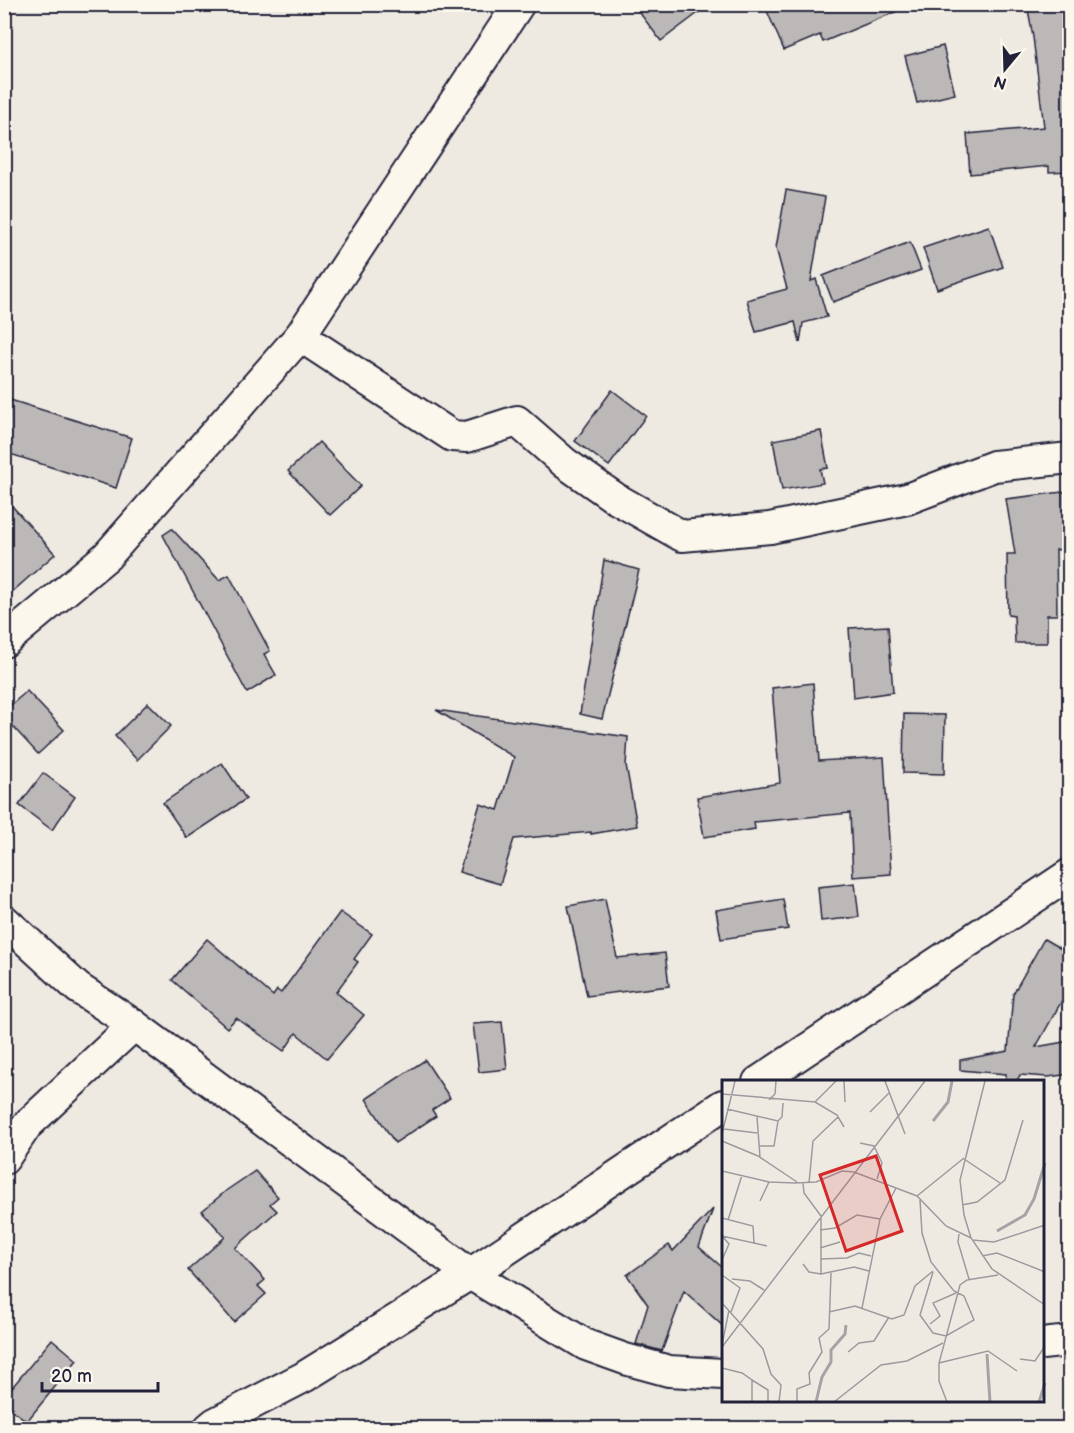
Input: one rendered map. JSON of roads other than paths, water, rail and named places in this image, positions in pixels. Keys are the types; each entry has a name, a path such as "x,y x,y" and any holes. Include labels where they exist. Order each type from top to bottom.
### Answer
{"street":[{"path":"4,642 107,555 300,336 519,4"},
{"path":"300,336 452,436 467,437 517,421 574,469 615,498 682,536 770,528 906,499 994,466 1070,458"},
{"path":"761,1080 1070,874"},
{"path":"4,920 78,988 134,1025 470,1274 586,1345 669,1371 722,1374"},
{"path":"4,1159 27,1125 134,1025"},
{"path":"209,1428 304,1377 470,1274 722,1106"},
{"path":"1044,1344 1070,1341"}]}
